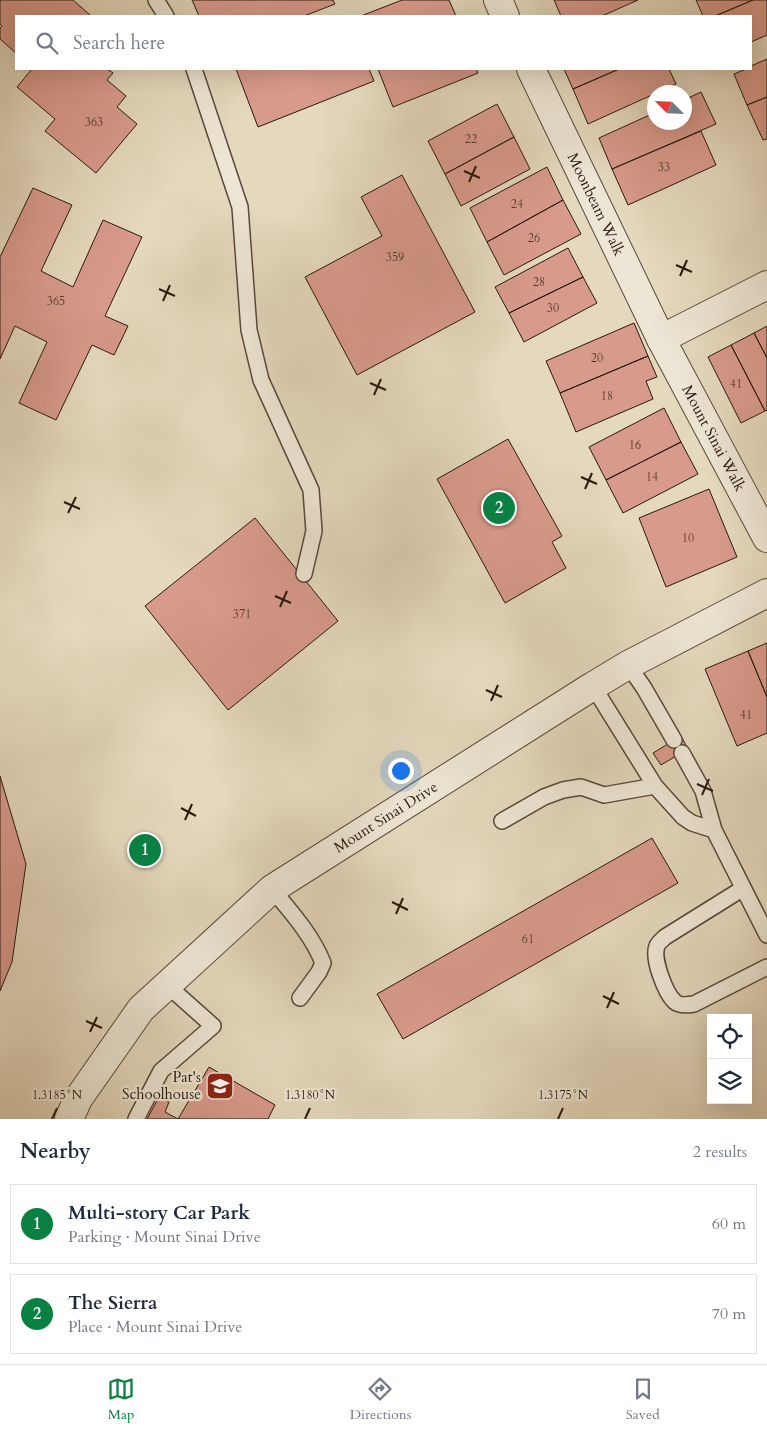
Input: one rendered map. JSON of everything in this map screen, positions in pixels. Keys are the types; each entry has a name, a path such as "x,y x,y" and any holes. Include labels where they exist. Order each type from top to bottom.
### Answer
{"street":[{"path":"498,0 505,15"},
{"name":"Moonbeam Walk","path":"531,70 661,339"},
{"path":"661,339 767,285"},
{"name":"Mount Sinai Walk","path":"661,339 767,538"},
{"name":"Mount Sinai Drive","path":"69,1119 78,1099 141,1009 272,889 593,686 767,593"}],"lane":[{"path":"156,0 165,15"},
{"path":"194,70 240,207 248,330 261,380 311,490 314,531 304,574"},
{"path":"628,666 644,688 703,791 714,830 767,935"},
{"path":"593,686 655,786 683,817 692,823 714,830"},
{"path":"502,821 544,797 563,790 580,787 604,795 655,786"},
{"path":"742,888 665,937 657,945 655,955 658,966 668,992 675,1003 682,1005 694,1004 767,967"},
{"path":"272,889 298,921 319,953 323,963 300,998"},
{"path":"136,1119 161,1071 213,1026 167,985"}],"building":[{"path":"0,0 73,0 90,15 15,15 15,52 0,39 0,28 2,26 0,24"},
{"path":"192,0 333,0 335,4 307,15 199,15"},
{"path":"402,0 449,0 456,15 364,15"},
{"path":"554,0 638,0 604,15 561,15"},
{"path":"696,0 753,0 717,15 703,15"},
{"path":"753,0 767,0 767,35 752,42 752,15 717,15"},
{"path":"767,59 767,97 747,105 734,74 744,70 752,70 752,66"},
{"path":"31,70 108,70 113,73 107,80 126,96 117,107 137,124 96,173 45,131 55,119 17,87"},
{"path":"236,70 369,70 374,81 258,127"},
{"path":"378,70 476,70 478,73 393,107"},
{"path":"564,70 617,70 573,89"},
{"path":"617,70 669,70 676,84 647,85 647,97 588,124 573,89"},
{"path":"701,92 716,124 612,169 599,138 647,116 647,130 692,130 692,96"},
{"path":"767,97 767,139 763,140 747,105"},
{"path":"497,104 514,137 445,174 428,141"},
{"path":"701,131 716,165 628,205 612,169"},
{"path":"514,137 530,169 461,206 445,174"},
{"path":"547,167 563,200 487,242 470,208"},
{"path":"402,175 475,312 357,375 305,277 382,236 361,197"},
{"path":"33,188 72,205 41,271 73,287 103,220 142,237 105,316 128,326 114,355 92,345 56,420 19,403 47,342 15,326 0,359 0,257"},
{"path":"563,200 581,234 504,275 487,242"},
{"path":"568,248 583,277 509,313 495,287"},
{"path":"583,277 597,303 524,342 509,313"},
{"path":"634,323 648,356 560,393 546,361"},
{"path":"767,326 767,358 754,333"},
{"path":"754,333 767,358 767,410 765,411 731,345"},
{"path":"731,345 765,411 741,423 708,357"},
{"path":"648,356 657,377 646,381 653,399 576,432 560,393"},
{"path":"664,408 681,442 606,480 589,447"},
{"path":"508,439 562,536 552,542 566,568 505,603 437,479"},
{"path":"681,442 698,474 623,513 606,480"},
{"path":"709,489 737,557 666,587 639,518"},
{"path":"255,518 338,621 228,710 145,606"},
{"path":"767,643 767,697 748,651"},
{"path":"748,651 767,697 767,733 737,746 705,669"},
{"path":"681,736 688,749 661,765 653,753"},
{"path":"0,776 26,864 12,962 0,991"},
{"path":"652,838 678,883 403,1039 377,994"},
{"name":"Pat's Schoolhouse","path":"209,1067 275,1105 268,1119 178,1119"},
{"name":"Pat's Schoolhouse","path":"159,1097 169,1102 165,1112 178,1119 147,1119"}],"place":[{"name":"The Sierra","path":"499,508"},
{"name":"Multi-story Car Park","path":"145,850"},
{"name":"Pat's Schoolhouse","path":"220,1086"}]}
